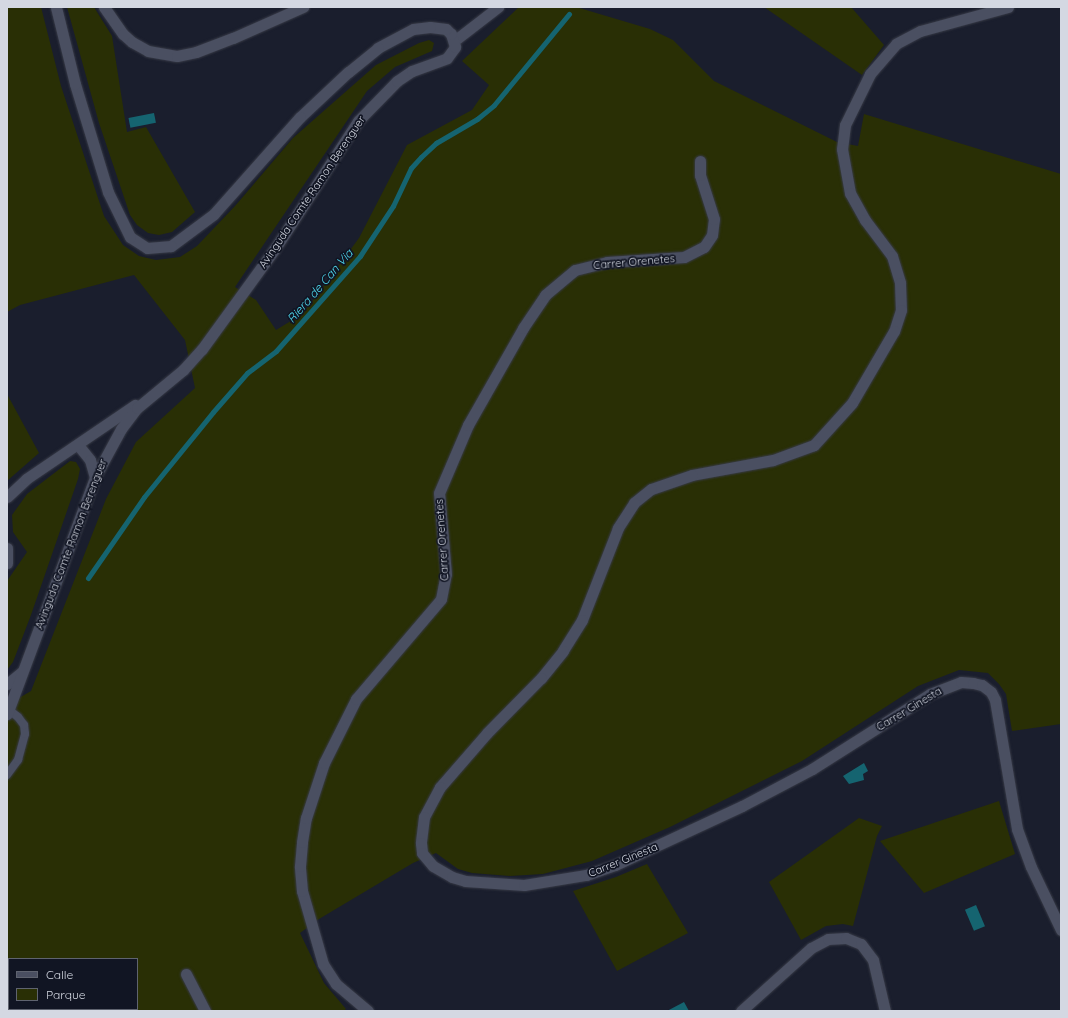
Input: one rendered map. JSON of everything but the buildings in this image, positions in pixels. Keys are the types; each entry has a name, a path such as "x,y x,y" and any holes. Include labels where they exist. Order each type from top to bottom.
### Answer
{"street":[{"path":"56,7 75,84 108,192 130,237 147,248 171,246 214,214 300,116 348,72 378,48 413,30 430,27 446,29 454,40 498,7"},
{"path":"104,7 119,29 132,42 148,51 176,56 196,52 233,38 303,7"},
{"name":"Carrer Ginesta","path":"1008,7 907,36 877,64 852,109 845,125 842,149 850,194 864,220 892,256 900,283 901,310 894,331 852,403 814,445 773,460 692,475 651,489 634,503 618,528 582,620 563,651 541,678 475,745 433,797 421,831 422,853 441,872 465,880 524,885 586,875 615,865 742,806 812,769 930,694 961,682 973,683 982,685 990,692 995,700 1017,829 1031,867 1061,930"},
{"name":"Avinguda Comte Ramon Berenguer","path":"8,712 11,694 23,672 95,477 121,429 154,393 183,370 206,344 274,250 358,121 397,81 412,71 447,58 455,47 454,40"},
{"name":"Carrer Orenetes","path":"368,1011 336,984 323,964 302,891 300,866 304,829 324,763 356,699 441,599 446,574 439,493 468,425 523,328 554,285 575,270 607,262 684,257 704,247 712,235 714,219 700,175 700,161"},
{"path":"7,497 26,479 154,393"},
{"path":"78,445 90,460 95,477"},
{"path":"7,548 7,563"},
{"path":"7,684 23,672"},
{"path":"741,1011 811,948 828,939 846,938 861,944 873,960 885,1011"},
{"path":"186,974 205,1011"}],"lane":[{"path":"7,775 18,760 25,734 24,725 18,717 8,712"}],"green space":[{"path":"7,7 41,7 61,86 104,216 123,245 139,256 156,260 180,257 197,246 235,206 293,138 376,65 419,43 429,40 434,43 432,51 395,67 367,91 235,287 256,300 276,330 299,316 311,303 359,238 407,145 472,110 489,85 462,61 519,7 576,7 650,29 673,40 714,81 837,142 858,146 864,114 1061,174 1061,724 1012,731 1006,694 999,684 988,673 959,670 918,686 802,761 670,827 592,861 543,874 510,876 472,873 458,869 436,853 413,863 319,919 300,933 324,983 346,1009 343,1011 7,1011 7,705 31,691 106,499 136,442 195,388 185,340 134,275 20,305 7,312"},
{"path":"67,7 94,7 112,36 127,132 146,127 195,212 172,232 159,235 148,233 137,225 130,215 99,123"},
{"path":"764,7 851,7 884,45 862,75"},
{"path":"7,394 39,453 7,481"},
{"path":"70,461 76,462 80,469 78,479 31,615 13,662 7,670 7,581 27,552 13,532 12,515 27,494"},
{"path":"999,801 1015,854 924,893 880,841"},
{"path":"859,818 882,826 877,836 853,926 843,924 826,926 801,940 769,882"},
{"path":"647,864 688,933 617,971 573,891 616,877"}],"water":[{"path":"154,113 156,123 130,128 128,118"},
{"path":"864,763 868,771 863,774 864,780 849,784 843,776"},
{"path":"976,905 985,926 974,931 965,910"},
{"path":"684,1002 689,1011 667,1011"}],"waterway":[{"name":"Riera de Can Via","path":"88,578 144,497 213,412 247,373 276,351 360,256 393,206 411,168 436,143 477,119 494,105 569,14"}]}
